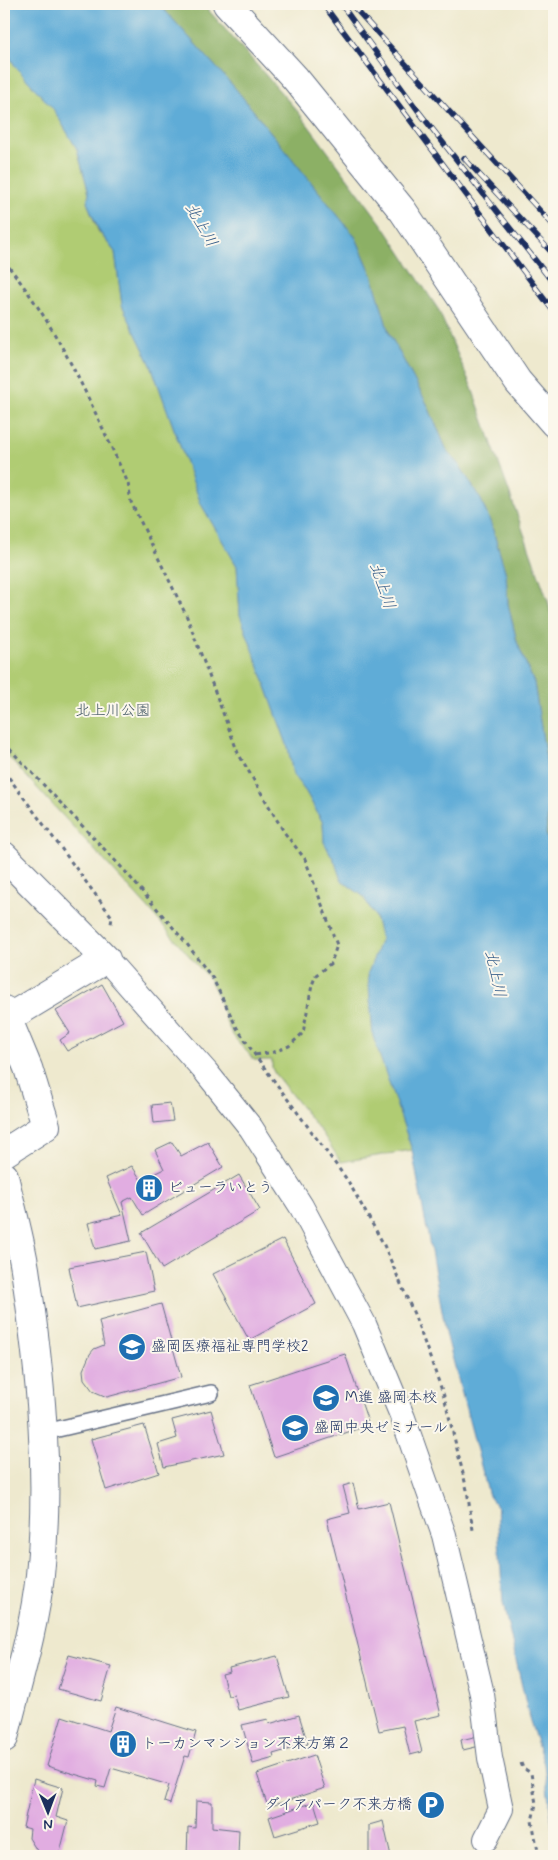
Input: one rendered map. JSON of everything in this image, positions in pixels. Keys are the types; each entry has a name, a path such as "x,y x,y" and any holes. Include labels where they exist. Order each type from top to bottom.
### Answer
{"street":[{"path":"227,4 295,78 403,211 518,382 554,423"},
{"path":"4,856 106,959 206,1072 251,1128 301,1206 364,1324 403,1418 444,1536 482,1694 490,1758 501,1808 486,1839"},
{"path":"4,1153 46,1126 28,1068 6,1014 106,959"},
{"path":"4,1176 25,1267 39,1395 45,1496 40,1576 25,1651 4,1738"}],"lane":[{"path":"41,1433 211,1393"}],"path":[{"path":"4,261 45,315 74,367 128,483 131,502 187,618 238,753 284,832 305,859 337,946 331,963 316,975 312,985 302,1033 297,1040 274,1052 255,1055 237,1028 213,979 187,944 124,870 4,743"},
{"path":"4,771 112,917"},
{"path":"520,1760 523,1768 531,1773 536,1804 532,1821 539,1856"}],"green space":[{"path":"159,4 203,4 299,113 384,227 438,309 472,388 548,601 554,628 554,865 546,834 550,785 534,683 517,642 508,604 506,574 491,524 481,500 460,466 448,453 427,404 389,333 372,275 356,238 235,88"},
{"name":"北上川公園","path":"4,46 15,66 54,110 77,149 89,193 87,202 98,231 115,252 122,305 151,365 201,504 237,566 240,615 288,747 293,775 306,792 323,823 324,842 335,862 341,880 363,896 375,916 381,939 368,974 373,1036 412,1150 341,1162 323,1134 275,1074 272,1068 272,1060 254,1060 234,1036 210,980 148,908 4,752"}],"water":[{"name":"北上川","path":"4,4 159,4 235,88 356,238 372,275 389,333 427,404 448,453 460,466 481,500 491,524 506,574 508,604 517,642 534,683 550,785 546,834 554,865 554,1839 544,1764 530,1721 503,1603 497,1507 489,1496 447,1337 412,1150 373,1036 368,973 381,939 375,916 363,896 341,880 335,862 324,842 323,823 306,792 293,775 288,747 240,615 237,566 201,504 151,365 122,305 115,252 99,231 87,202 89,193 77,149 54,110 15,66 4,46"}],"building":[{"path":"102,984 123,1021 67,1051 60,1040 70,1033 56,1011"},
{"path":"170,1103 173,1121 154,1123 152,1105"},
{"name":"ビューラいとう","path":"172,1142 181,1156 208,1142 223,1167 143,1215 132,1197 122,1202 131,1241 95,1249 88,1223 122,1215 106,1178 132,1166 141,1180 164,1169 155,1150"},
{"path":"239,1175 260,1210 162,1269 141,1233"},
{"path":"283,1239 316,1304 249,1340 213,1274"},
{"path":"146,1252 154,1291 77,1308 69,1267"},
{"path":"161,1304 181,1377 107,1397 93,1391 84,1379 83,1370 94,1349 104,1345 99,1321"},
{"path":"345,1354 369,1425 274,1457 250,1385"},
{"path":"211,1410 224,1454 164,1467 158,1444 177,1438 172,1420"},
{"path":"144,1425 159,1473 106,1490 91,1439"},
{"path":"353,1483 359,1509 389,1502 441,1715 414,1721 422,1752 410,1755 403,1726 379,1731 327,1519 350,1513 343,1486"},
{"path":"69,1655 111,1666 101,1701 58,1689"},
{"path":"277,1656 289,1697 238,1710 234,1695 228,1696 222,1674 230,1672 229,1668"},
{"name":"トーカンマンション不来方第２","path":"116,1707 196,1732 189,1757 185,1756 170,1804 164,1802 169,1785 111,1768 105,1788 97,1786 98,1781 47,1766 62,1716 108,1731"},
{"path":"299,1715 308,1744 273,1754 274,1758 253,1764 242,1725 268,1719 269,1724"},
{"path":"482,1735 484,1745 463,1750 461,1740"},
{"path":"314,1755 325,1788 268,1807 257,1774"},
{"path":"34,1779 63,1788 56,1817 68,1821 59,1856 39,1854 29,1838 30,1829 23,1827"},
{"path":"196,1801 212,1802 212,1827 239,1830 238,1856 187,1856 188,1827 195,1828"},
{"path":"314,1802 320,1822 275,1836 269,1817"},
{"path":"383,1821 391,1856 369,1856 369,1825"}],"railway":[{"path":"323,4 554,312"},
{"path":"341,4 419,112 554,284"},
{"path":"351,4 554,226"},
{"path":"464,158 554,255"}],"place":[{"name":"ビューラいとう","path":"149,1188"},
{"name":"盛岡医療福祉専門学校2","path":"132,1347"},
{"name":"M進 盛岡本校","path":"326,1398"},
{"name":"盛岡中央ゼミナール","path":"295,1428"},
{"name":"トーカンマンション不来方第２","path":"123,1744"},
{"name":"ダイアパーク不来方橋","path":"431,1805"}]}
